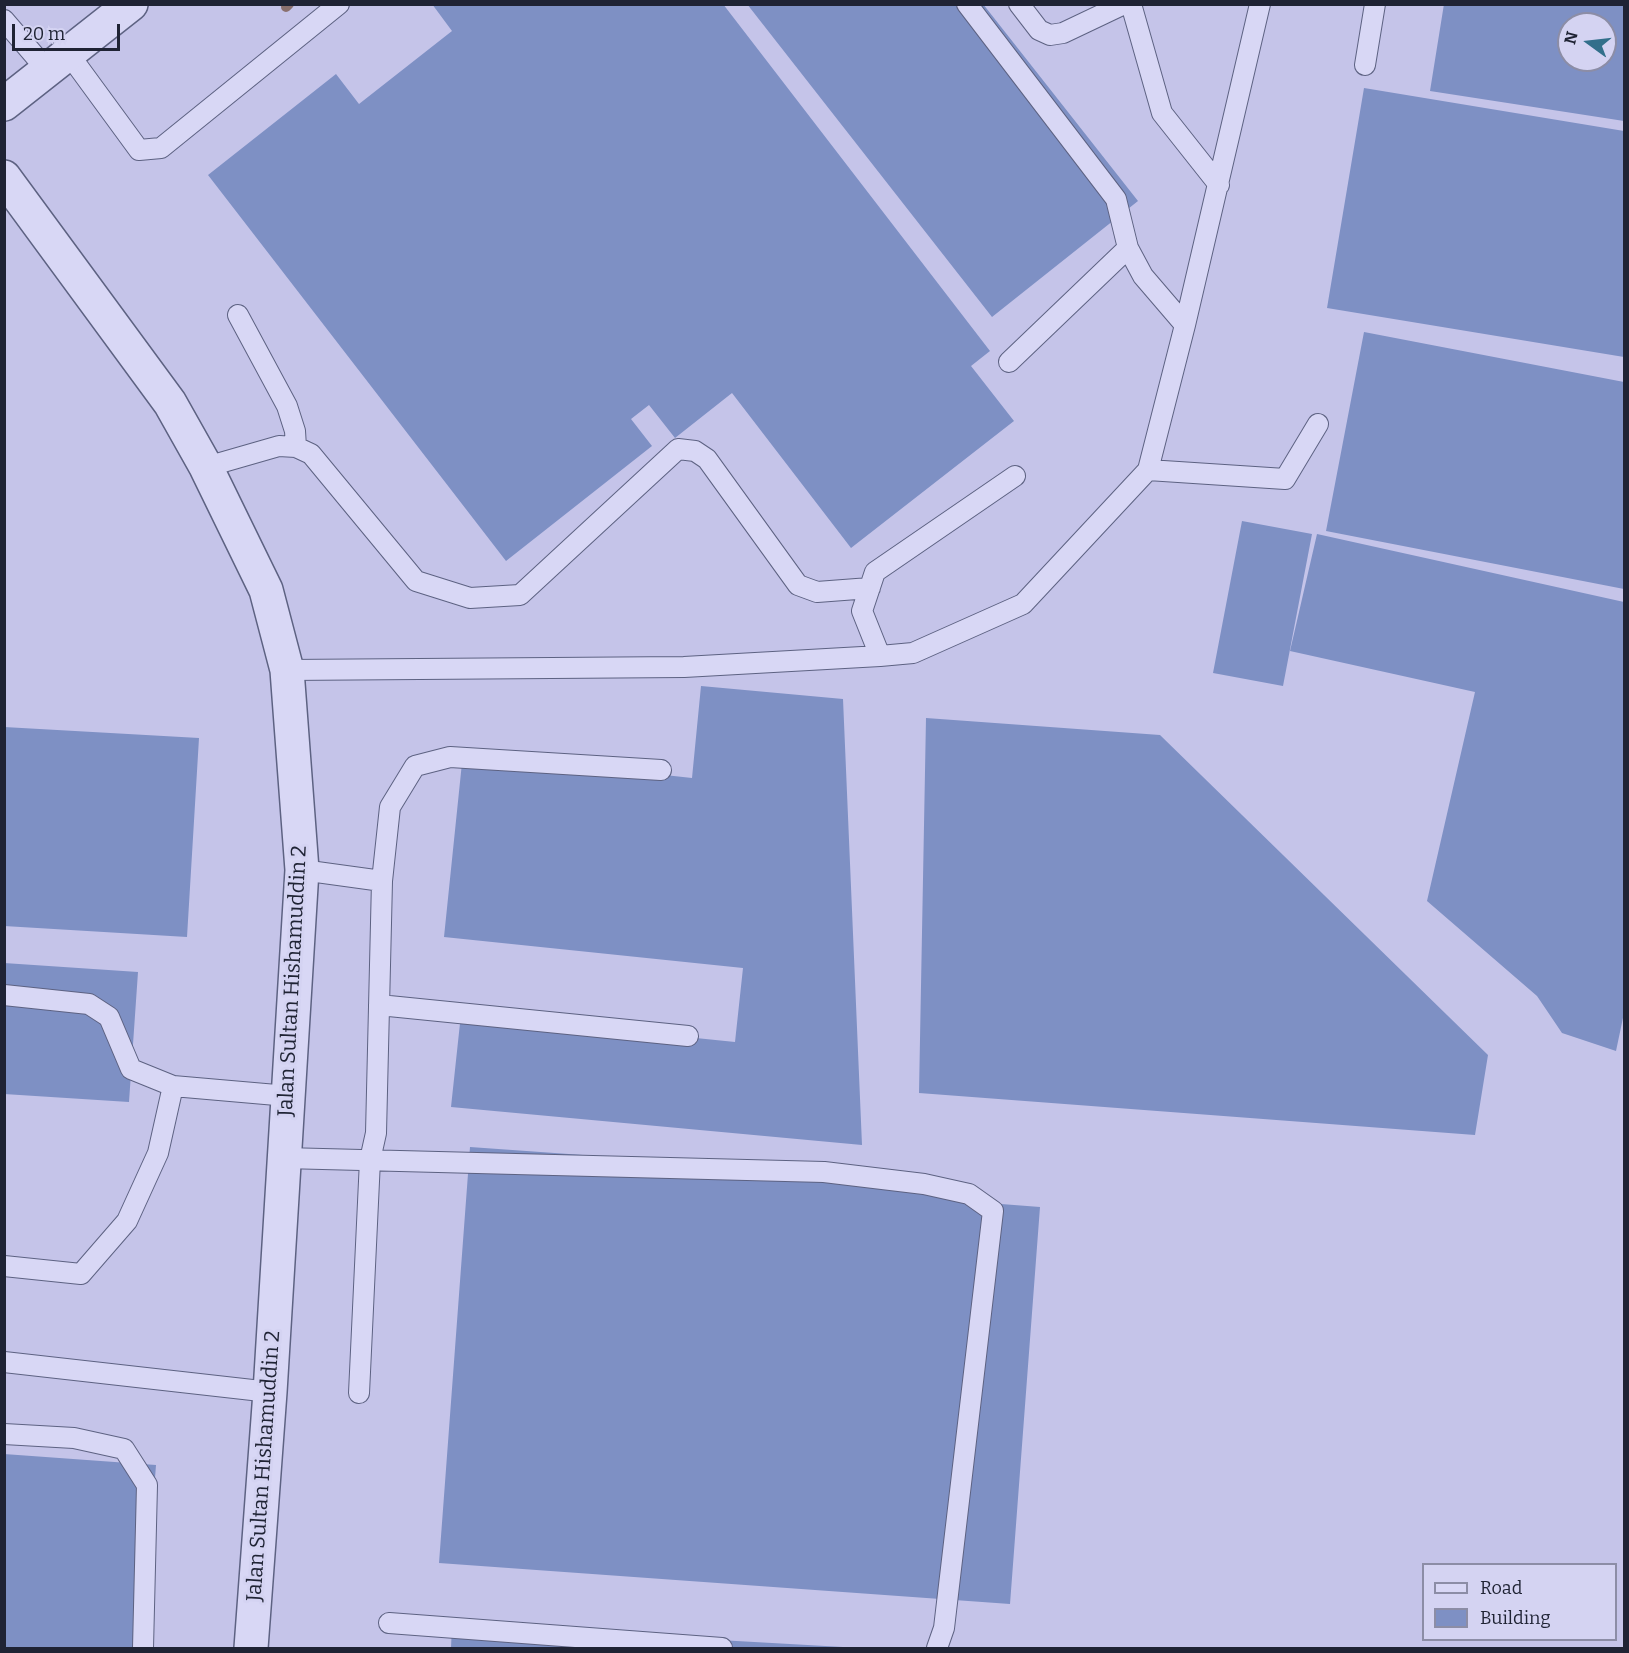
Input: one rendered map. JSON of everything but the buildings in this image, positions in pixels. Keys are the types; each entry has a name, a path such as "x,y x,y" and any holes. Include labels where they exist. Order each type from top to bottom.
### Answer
{"street":[{"path":"4,104 127,6"},
{"name":"Jalan Sultan Hishamuddin 2","path":"4,177 170,403 206,467 266,590 287,670 302,870 270,1392 251,1648"}],"lane":[{"path":"4,20 58,62 139,150 161,148 339,4"},
{"path":"967,4 1116,199 1128,248 1143,276 1185,325"},
{"path":"1019,4 1039,30 1050,35 1063,33 1124,4"},
{"path":"1131,4 1162,113 1219,184"},
{"path":"287,670 684,667 880,656 913,653 1023,604 1149,470 1219,184 1260,4"},
{"path":"1365,65 1375,4"},
{"path":"1009,362 1128,248"},
{"path":"238,315 288,406 295,431 296,447"},
{"path":"1149,470 1285,479 1318,424"},
{"path":"206,467 279,446 296,447 311,454 416,581 470,597 520,595 678,449 695,451 707,459 798,585 817,592 870,588"},
{"path":"880,656 862,611 875,572 1015,476"},
{"path":"359,1393 370,1160 376,1132 382,880 390,807 415,766 450,757 661,770"},
{"path":"302,870 382,880"},
{"path":"4,995 89,1004 109,1017 131,1069 173,1086 288,1096"},
{"path":"379,1005 688,1036"},
{"path":"4,1266 81,1274 127,1221 158,1153 173,1086"},
{"path":"285,1158 824,1172 924,1184 969,1194 993,1211 945,1628 937,1648"},
{"path":"4,1362 270,1392"},
{"path":"4,1434 74,1438 124,1449 147,1485 143,1648"},
{"path":"389,1623 722,1648"}],"waterway":[{"path":"286,7 289,4"}]}
